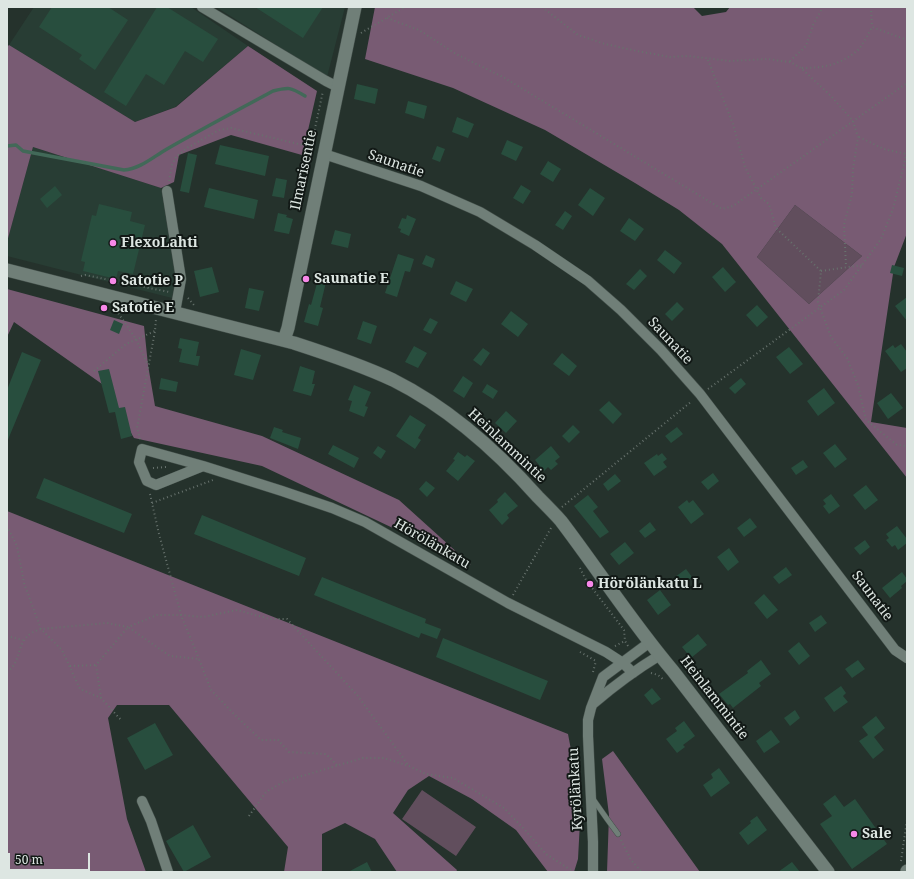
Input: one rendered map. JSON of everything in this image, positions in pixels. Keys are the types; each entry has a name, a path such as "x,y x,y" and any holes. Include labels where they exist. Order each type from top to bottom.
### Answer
{"street":[{"path":"202,7 338,87"},
{"name":"Ilmarisentie","path":"284,340 356,7"},
{"name":"Saunatie","path":"324,154 421,186 480,212 535,245 588,281 621,310 661,350 700,394 895,650 907,658"},
{"path":"168,191 181,279 175,312"},
{"name":"Heinlammintie","path":"7,270 284,340 347,361 394,381 422,397 455,419 479,438 524,481 560,520 650,642 828,872"},
{"path":"142,449 138,462 147,481 156,485 203,466"},
{"name":"Hörölänkatu","path":"142,449 203,466 282,491 332,508 365,522 508,603 599,649 623,663 633,673"},
{"name":"Kyrölänkatu","path":"593,872 588,720 603,677 650,642"},
{"path":"593,704 607,691 660,655"},
{"path":"142,801 151,821 168,872"}],"lane":[{"path":"590,793 618,834"}],"path":[{"path":"360,33 405,7"},
{"path":"542,7 578,35 606,44 670,57 688,56 730,61 768,59 790,62 801,68 831,96 853,122 858,137 853,169 852,194 844,225 846,266"},
{"path":"790,62 806,46 813,25 823,7"},
{"path":"801,68 819,68 833,65 858,50 872,27 871,7"},
{"path":"387,18 419,30 456,54 503,77 722,209 733,206 758,189 907,83"},
{"path":"872,27 907,40"},
{"path":"708,59 733,124 745,166 762,198 769,204 776,228 821,271"},
{"path":"168,191 172,165 176,156 219,130 231,128 312,147 316,121 326,81"},
{"path":"562,508 700,394 844,290 881,239 893,209 907,153 884,149 858,137"},
{"path":"821,271 846,266 862,265"},
{"path":"821,271 818,302 831,337 847,358 853,371 858,385 866,420 897,445 907,446"},
{"path":"77,276 85,275 178,294 188,297 194,305 200,307"},
{"path":"122,310 115,309 136,340 148,364"},
{"path":"150,316 163,320"},
{"path":"142,449 137,428 156,318"},
{"path":"94,371 126,344 155,330"},
{"path":"141,469 172,467"},
{"path":"152,503 218,478 211,476"},
{"path":"147,481 159,534 181,615 211,690 233,714 261,740 278,740 289,752 326,754 338,766"},
{"path":"7,526 17,546 24,583 41,630 62,650 80,689 101,698 122,721"},
{"path":"508,603 552,526 556,531"},
{"path":"578,565 586,580 624,630"},
{"path":"69,666 96,665 128,627 157,615 203,617 237,610 270,619 287,619 358,696 409,766"},
{"path":"7,672 13,668 23,640 33,632 107,623 128,627 170,656 199,659"},
{"path":"7,636 23,640"},
{"path":"576,650 596,661"},
{"path":"96,665 101,698"},
{"path":"249,816 266,792 285,781 363,758 384,758 409,766 426,774 453,778 504,808 546,854 574,872"},
{"path":"905,869 907,820"},
{"path":"618,834 631,860 642,872"}],"shaded area":[{"path":"34,7 191,7 248,46 175,107 135,122 9,45"},
{"path":"216,7 345,7 327,77"},
{"path":"375,7 693,7 702,16 726,12 730,7 907,7 907,233 894,267 871,422 907,428 907,478 722,244 679,210 545,130 453,88 365,59","holes":["795,205 862,256 809,304 757,257"]},
{"path":"9,45 135,122 176,107 248,46 317,91 306,139 309,157 231,135 179,155 174,182 161,188 33,147 7,242 7,47"},
{"path":"33,147 161,188 176,280 172,298 7,256 7,242"},
{"path":"795,205 862,256 809,304 757,257"},
{"path":"7,289 144,326 148,365 155,406 262,436 399,500 471,565 262,466 134,438 102,384 14,322 7,337"},
{"path":"7,511 568,734 581,803 578,859 574,872 548,872 516,830 472,799 429,776 408,790 393,813 457,870 456,872 397,872 375,839 345,823 322,834 322,872 284,872 288,847 169,705 117,705 108,718 127,819 146,872 7,872"},
{"path":"613,751 700,872 607,872 609,815 602,759"},
{"path":"422,790 476,827 456,856 402,819"}],"building":[{"path":"52,7 108,7 128,20 95,70 79,59 82,55 39,27"},
{"path":"157,7 167,7 218,39 203,62 185,51 164,85 146,74 126,106 104,92"},
{"path":"255,7 323,7 303,38"},
{"path":"357,84 378,89 375,104 354,99"},
{"path":"408,101 427,106 424,119 405,113"},
{"path":"457,117 474,124 468,138 452,132"},
{"path":"507,140 523,147 516,161 501,154"},
{"path":"220,145 269,156 265,176 215,164"},
{"path":"437,146 445,149 440,162 432,159"},
{"path":"188,153 197,155 189,193 180,191"},
{"path":"548,161 561,169 553,182 540,174"},
{"path":"276,178 287,180 284,198 272,196"},
{"path":"521,185 531,191 523,204 513,198"},
{"path":"55,186 62,195 47,208 40,199"},
{"path":"209,188 258,200 254,219 204,207"},
{"path":"590,188 605,198 593,216 578,205"},
{"name":"FlexoLahti","path":"99,204 132,212 130,221 145,225 133,274 118,271 116,279 83,271 85,262 81,261 92,215 96,216"},
{"path":"565,211 572,216 563,230 555,225"},
{"path":"278,213 287,215 286,217 293,219 289,234 274,231"},
{"path":"407,215 416,219 409,236 400,232 401,229 398,228 402,218 406,219"},
{"path":"629,218 644,229 635,241 620,231"},
{"path":"335,230 351,234 348,248 331,244"},
{"path":"665,250 682,263 674,274 657,260"},
{"path":"398,254 414,259 410,272 405,271 397,297 385,293"},
{"path":"426,255 435,259 432,268 422,264"},
{"path":"892,265 904,268 902,276 890,273"},
{"path":"212,267 219,292 200,297 194,271"},
{"path":"723,267 736,282 725,292 712,277"},
{"path":"640,269 647,276 634,290 626,284"},
{"path":"319,276 327,278 320,307 323,308 318,326 304,322 309,304 311,305"},
{"path":"456,281 473,289 466,302 450,294"},
{"path":"249,288 264,291 259,311 245,308"},
{"path":"907,297 907,321 895,306"},
{"path":"677,302 684,309 672,321 665,314"},
{"path":"757,305 768,317 757,327 746,315"},
{"path":"511,311 528,324 518,337 501,324"},
{"path":"430,318 438,322 431,334 423,330"},
{"path":"114,320 123,324 119,334 110,330"},
{"path":"363,321 377,326 371,344 357,339"},
{"path":"180,338 199,342 196,356 200,356 198,366 179,362 182,349 178,348"},
{"path":"901,344 907,352 907,368 901,372 885,351 893,345 895,348"},
{"path":"414,346 427,353 418,368 405,362"},
{"path":"789,347 803,364 790,374 776,357"},
{"path":"483,348 490,353 481,366 473,360"},
{"path":"241,349 261,355 253,380 234,375"},
{"path":"22,352 41,360 7,442 7,390"},
{"path":"562,353 577,366 569,376 553,364"},
{"path":"300,366 315,371 312,384 315,384 311,396 293,391"},
{"path":"109,369 119,408 125,407 132,436 121,439 115,412 109,413 98,371"},
{"path":"463,376 473,383 464,398 453,391"},
{"path":"161,378 178,382 176,392 159,389"},
{"path":"741,378 746,384 735,394 729,388"},
{"path":"487,384 498,391 493,399 482,392"},
{"path":"354,385 371,392 365,406 368,407 364,417 349,411 352,401 348,400"},
{"path":"824,388 835,403 818,416 807,401"},
{"path":"891,393 903,408 888,419 877,403"},
{"path":"609,401 622,414 613,424 599,410"},
{"path":"506,411 517,421 506,433 495,423"},
{"path":"410,415 426,425 418,438 421,440 415,449 396,436"},
{"path":"573,425 580,432 569,443 562,436"},
{"path":"274,427 283,430 282,432 301,438 298,449 270,438"},
{"path":"677,427 683,434 671,443 665,436"},
{"path":"835,444 847,459 835,468 823,453"},
{"path":"333,445 359,458 354,468 328,454"},
{"path":"378,446 386,451 381,459 373,453"},
{"path":"551,446 560,457 555,461 558,464 551,470 548,467 544,471 535,460"},
{"path":"458,452 465,457 467,455 475,461 458,481 446,471 455,460 453,459"},
{"path":"662,453 667,459 663,462 667,467 654,476 644,463 657,454 658,456"},
{"path":"803,460 808,467 796,475 791,468"},
{"path":"713,473 719,481 708,490 701,482"},
{"path":"615,474 621,481 608,491 603,484"},
{"path":"44,478 132,514 124,533 36,498"},
{"path":"426,481 435,488 427,497 419,489"},
{"path":"866,485 878,500 865,510 853,495"},
{"path":"505,492 518,506 507,515 509,518 502,525 489,510 498,502 497,500"},
{"path":"831,494 840,506 829,514 823,506 826,504 823,500"},
{"path":"588,495 598,507 593,511 609,532 600,538 574,506"},
{"path":"687,500 689,503 693,500 704,514 691,524 678,507"},
{"path":"202,515 306,558 299,576 194,534"},
{"path":"750,518 757,527 744,537 737,528"},
{"path":"650,522 656,530 645,538 639,531"},
{"path":"897,526 907,539 907,543 898,550 895,545 892,547 886,540 889,538 886,534"},
{"path":"865,540 870,547 860,555 854,548"},
{"path":"625,542 634,553 619,565 610,554"},
{"path":"729,548 739,562 728,571 717,557"},
{"path":"786,567 792,575 779,584 773,577"},
{"path":"686,569 692,577 682,585 675,577"},
{"path":"902,572 907,581 901,586 902,588 890,598 882,588"},
{"path":"322,577 426,619 425,623 441,629 437,639 421,633 419,638 314,595"},
{"path":"660,590 671,605 658,615 647,600"},
{"path":"764,594 778,610 767,619 754,603"},
{"path":"821,615 827,623 815,632 809,623"},
{"path":"698,634 707,645 691,658 682,647"},
{"path":"443,638 548,681 540,700 436,657"},
{"path":"799,642 810,656 799,665 788,651"},
{"path":"761,660 771,674 759,683 761,686 733,708 730,704 728,705 719,694 748,673 747,671"},
{"path":"858,660 865,669 852,678 845,669"},
{"path":"841,686 846,693 843,696 848,702 834,712 824,698"},
{"path":"652,688 661,699 652,705 644,695"},
{"path":"795,710 800,718 790,726 784,718"},
{"path":"876,716 885,728 874,737 884,750 873,759 859,741 868,735 862,727"},
{"path":"684,721 695,736 683,745 685,747 677,753 666,739 677,731 675,728"},
{"path":"155,723 173,755 145,770 127,738"},
{"path":"771,730 780,742 764,753 756,741"},
{"path":"719,768 730,783 711,797 703,785 713,778 711,774"},
{"name":"Sale","path":"835,795 844,807 855,799 887,844 852,869 820,824 832,816 823,804"},
{"path":"757,816 767,830 748,845 739,833"},
{"path":"193,825 211,857 184,872 166,841"},
{"path":"367,862 372,872 348,872"},
{"path":"792,862 800,872 778,872"}],"waterway":[{"path":"7,146 16,145 23,151 124,170 130,169 141,165 167,149 273,91 289,89 305,96"}],"place":[{"name":"FlexoLahti","path":"113,243"},
{"name":"Saunatie E","path":"306,279"},
{"name":"Satotie P","path":"113,281"},
{"name":"Satotie E","path":"104,308"},
{"name":"Hörölänkatu L","path":"590,584"},
{"name":"Sale","path":"854,834"}]}
